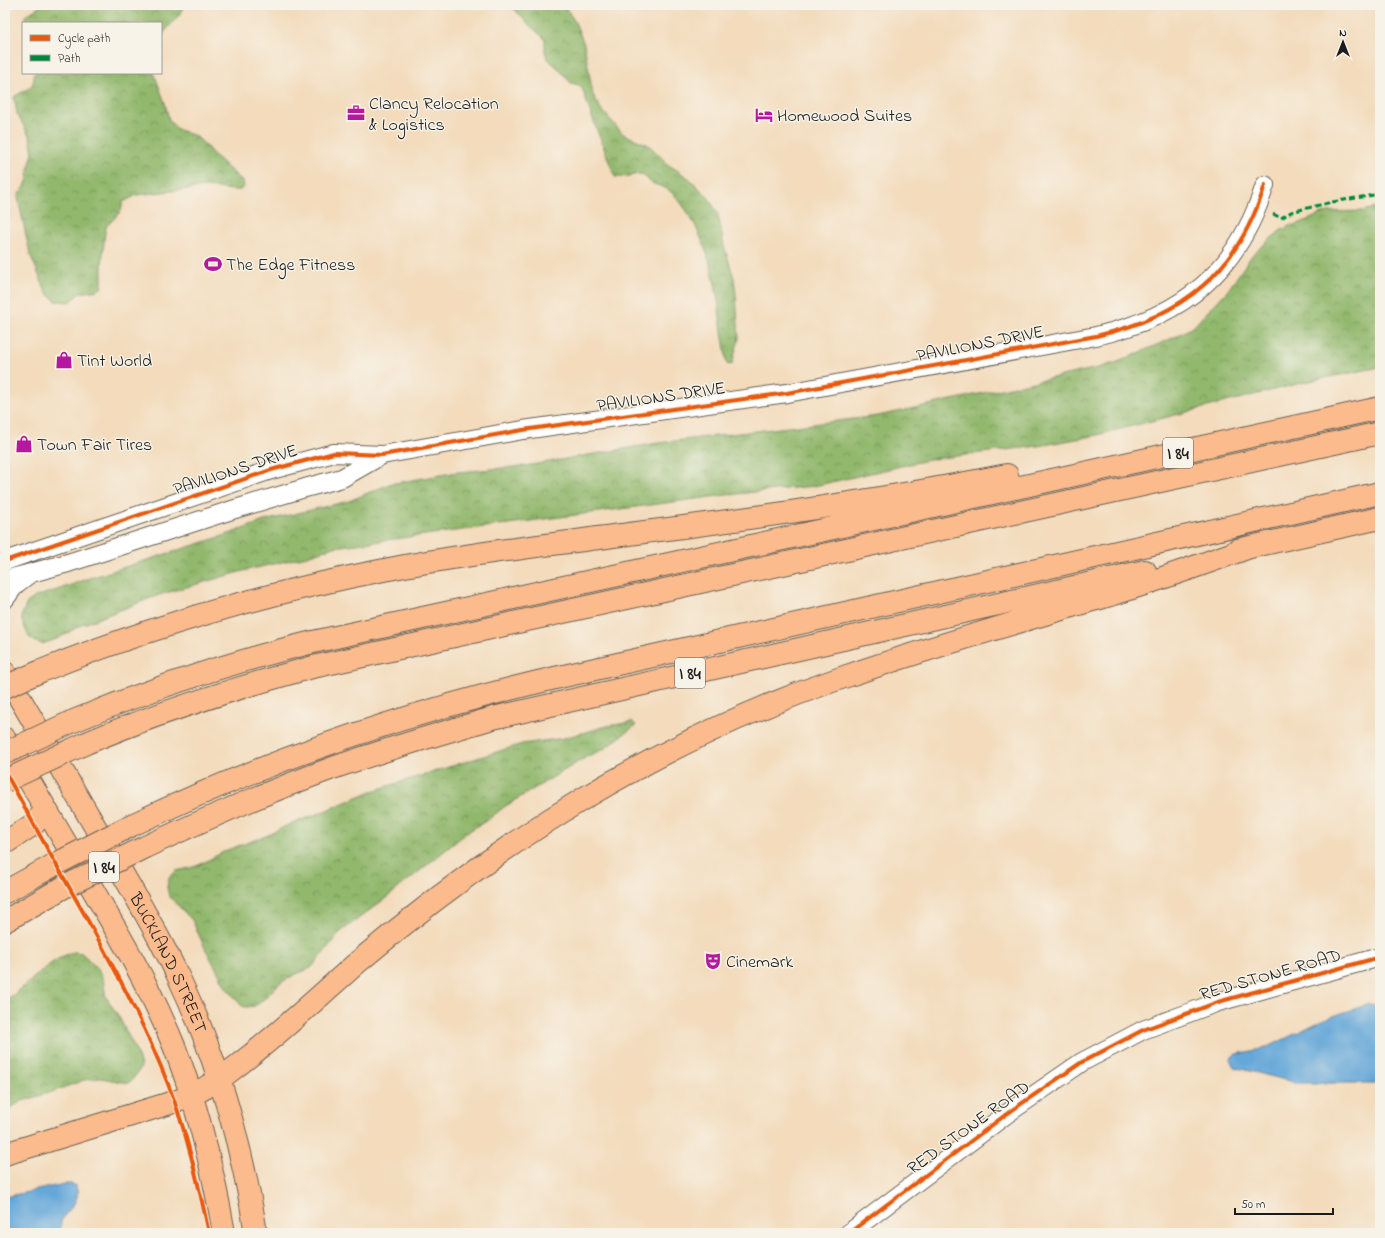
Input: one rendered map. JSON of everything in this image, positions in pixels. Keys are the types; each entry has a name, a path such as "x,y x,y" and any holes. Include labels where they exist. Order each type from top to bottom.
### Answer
{"main road":[{"name":"I 84","path":"5,753 71,722 131,698 235,663 307,643 1380,408"},
{"path":"5,781 84,744 139,722 189,704 313,667 1380,434"},
{"path":"5,687 112,643 201,614 283,592 384,570 496,552 848,504 1018,473 1045,471 1096,471"},
{"path":"5,892 132,825 237,777 379,725 471,698 1380,493"},
{"name":"I 84","path":"5,922 64,887 145,847 241,804 330,769 410,742 492,718 1380,518"},
{"path":"5,1154 191,1096 219,1080 267,1042 388,937 458,883 559,814 662,755 761,708 838,679 924,651 1115,594 1250,547"},
{"name":"BUCKLAND STREET","path":"5,673 167,952 192,1008 219,1080 242,1160 256,1233"},
{"name":"BUCKLAND STREET","path":"5,739 113,924 147,989 173,1045 191,1096 210,1161 224,1233"},
{"path":"5,843 34,824 46,810 75,792"},
{"path":"5,826 26,815 46,810"}],"street":[{"name":"PAVILIONS DRIVE","path":"5,560 271,470 334,453 382,455 523,430 814,388 1089,337 1127,328 1156,317 1174,307 1215,274 1232,254 1243,237 1255,213 1266,185"},
{"name":"PAVILIONS DRIVE","path":"5,580 68,563 232,510 342,478 382,455"},
{"name":"PAVILIONS DRIVE","path":"232,510 237,482"},
{"name":"PAVILIONS DRIVE","path":"5,599 16,584 30,573"},
{"name":"RED STONE ROAD","path":"849,1233 1008,1113 1082,1062 1156,1025 1218,1002 1380,957"}],"green space":[{"path":"42,5 184,5 179,15 162,35 162,22 26,22 25,16"},
{"path":"511,5 564,5 575,22 584,44 593,95 601,109 623,134 649,145 669,165 690,179 708,197 717,212 724,246 734,278 739,338 732,364 728,365 726,360 717,293 709,262 698,231 690,216 669,190 654,184 643,174 615,177 582,88 579,85 571,83 548,59 545,52 545,40"},
{"path":"34,74 154,74 165,103 169,120 172,124 179,130 199,139 240,179 244,187 240,190 235,190 206,187 137,195 123,202 121,211 106,227 105,231 102,264 102,287 98,290 80,293 71,302 56,301 45,290 30,254 18,198 18,195 28,179 29,167 33,153 30,137 17,114 14,97 29,88 34,79"},
{"path":"1380,207 1380,367 1305,382 1093,436 1038,446 932,459 814,486 726,495 334,547 307,556 243,571 159,595 81,625 57,639 42,644 29,637 22,621 22,614 27,603 35,597 226,535 264,521 349,501 389,484 458,472 525,466 658,443 878,416 1098,368 1118,362 1177,336 1194,326 1228,290 1253,254 1280,231 1289,226 1329,212 1362,211"},
{"path":"632,722 636,725 604,749 588,756 504,807 489,819 469,831 390,895 339,933 311,968 280,983 255,1006 245,1007 241,1005 226,987 192,920 169,896 167,887 169,878 176,871 199,865 227,850 266,836 290,824 369,792 522,744 564,738 607,726"},
{"path":"74,952 82,953 98,969 103,979 106,997 119,1017 135,1049 141,1068 128,1083 101,1078 84,1080 22,1101 5,1111 5,1000 22,988 46,967"}],"water":[{"path":"1369,1004 1380,1005 1380,1083 1297,1083 1234,1067 1230,1059 1237,1054 1266,1048 1327,1018"},
{"path":"64,1184 76,1186 77,1194 73,1206 64,1216 62,1221 61,1226 63,1233 5,1233 5,1197"}],"marked path":[{"path":"1273,214 1281,218 1291,212 1332,202 1380,194"}],"cycle path":[{"path":"5,561 271,470 334,453 382,455 523,430 787,393 1096,336 1127,327 1156,316 1181,302 1203,285 1223,265 1240,242 1254,215 1265,185"},
{"path":"5,772 129,997 156,1055 175,1102 196,1177 209,1233"},
{"path":"849,1233 1008,1113 1082,1062 1143,1030 1218,1002 1380,957"}],"place":[{"name":"Clancy Relocation & Logistics","path":"356,113"},
{"name":"Homewood Suites","path":"764,115"},
{"name":"The Edge Fitness","path":"213,264"},
{"name":"Tint World","path":"64,360"},
{"name":"Town Fair Tires","path":"24,444"},
{"name":"Cinemark","path":"713,961"}]}
